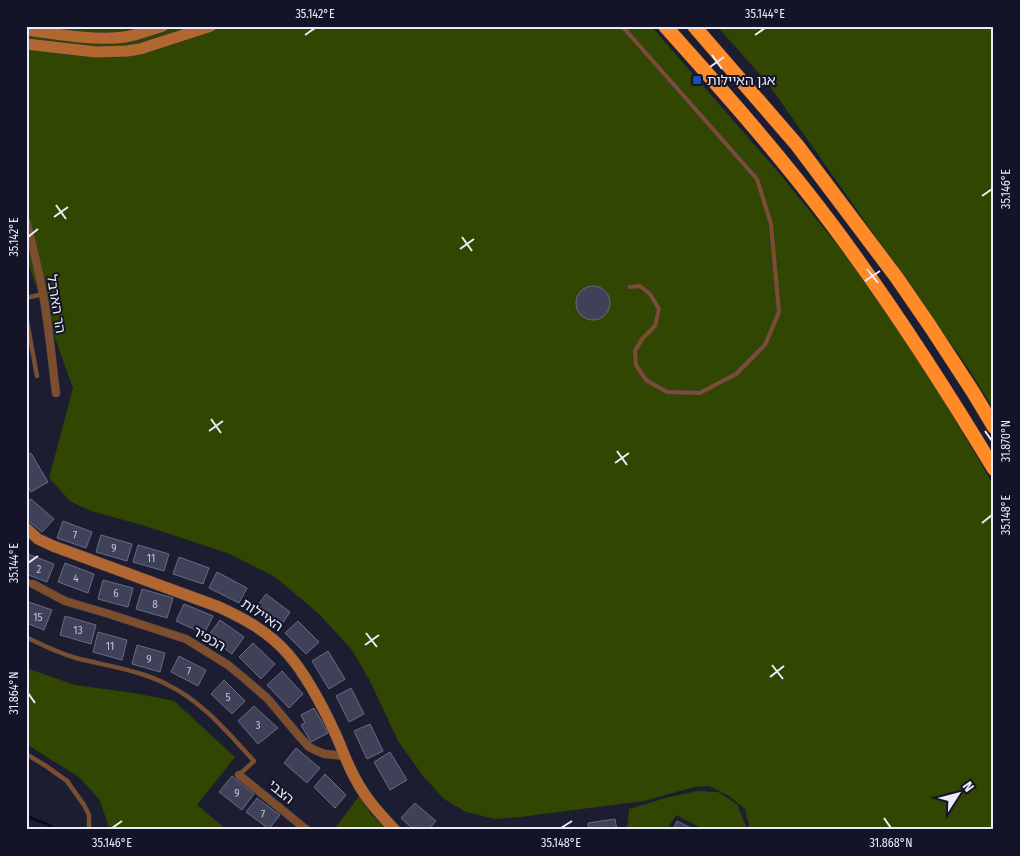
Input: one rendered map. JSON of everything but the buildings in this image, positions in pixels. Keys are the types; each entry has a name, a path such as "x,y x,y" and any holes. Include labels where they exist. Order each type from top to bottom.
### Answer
{"highway":[{"path":"664,26 788,167 834,226 897,316 949,395 994,469"},
{"path":"694,26 797,145 844,207 930,326 994,427"}],"street":[{"path":"26,30 113,38 136,35 163,26"},
{"path":"26,44 96,52 127,51 211,26"},
{"name":"הר הארבל","path":"26,221 43,294 56,394"},
{"name":"האיילות","path":"26,528 38,539 53,546 219,606 245,619 269,635 288,654 302,673 318,699 355,778 366,796 395,830"},
{"name":"הכפיר","path":"30,582 65,601 186,640 228,665 268,699 309,747 325,754 345,756"},
{"name":"הצבי","path":"239,774 307,830"}],"lane":[{"path":"622,26 757,179 771,224 779,312 765,345 736,374 700,393 667,392 646,380 636,365 635,351 642,339 655,326 659,309 650,294 640,286 630,287"},
{"path":"26,298 43,294"},
{"path":"26,316 37,376"},
{"path":"26,637 73,657 142,674 168,685 186,696 208,713 254,761 239,774"},
{"path":"26,754 67,780 84,805 88,815 89,830"}],"green space":[{"path":"26,26 651,26 779,173 894,315 994,486 994,830 750,830 745,809 729,796 709,786 694,787 644,801 520,817 495,819 466,812 444,799 423,776 398,741 370,681 352,650 319,614 275,577 230,554 142,525 91,511 70,501 49,478 73,388 26,258"},
{"path":"717,26 994,26 994,410 966,365 769,85"},
{"path":"26,668 75,685 134,693 174,701 235,757 197,805 227,830 110,830 99,799 79,777 26,744"},
{"path":"697,791 718,792 737,804 746,830 705,830 676,815 667,830 627,830 629,809"},
{"path":"359,796 371,814 387,830 334,830"}],"waterway":[{"path":"26,816 47,824 55,830"}],"place":[{"name":"אגן האיילות","path":"697,80"}]}
